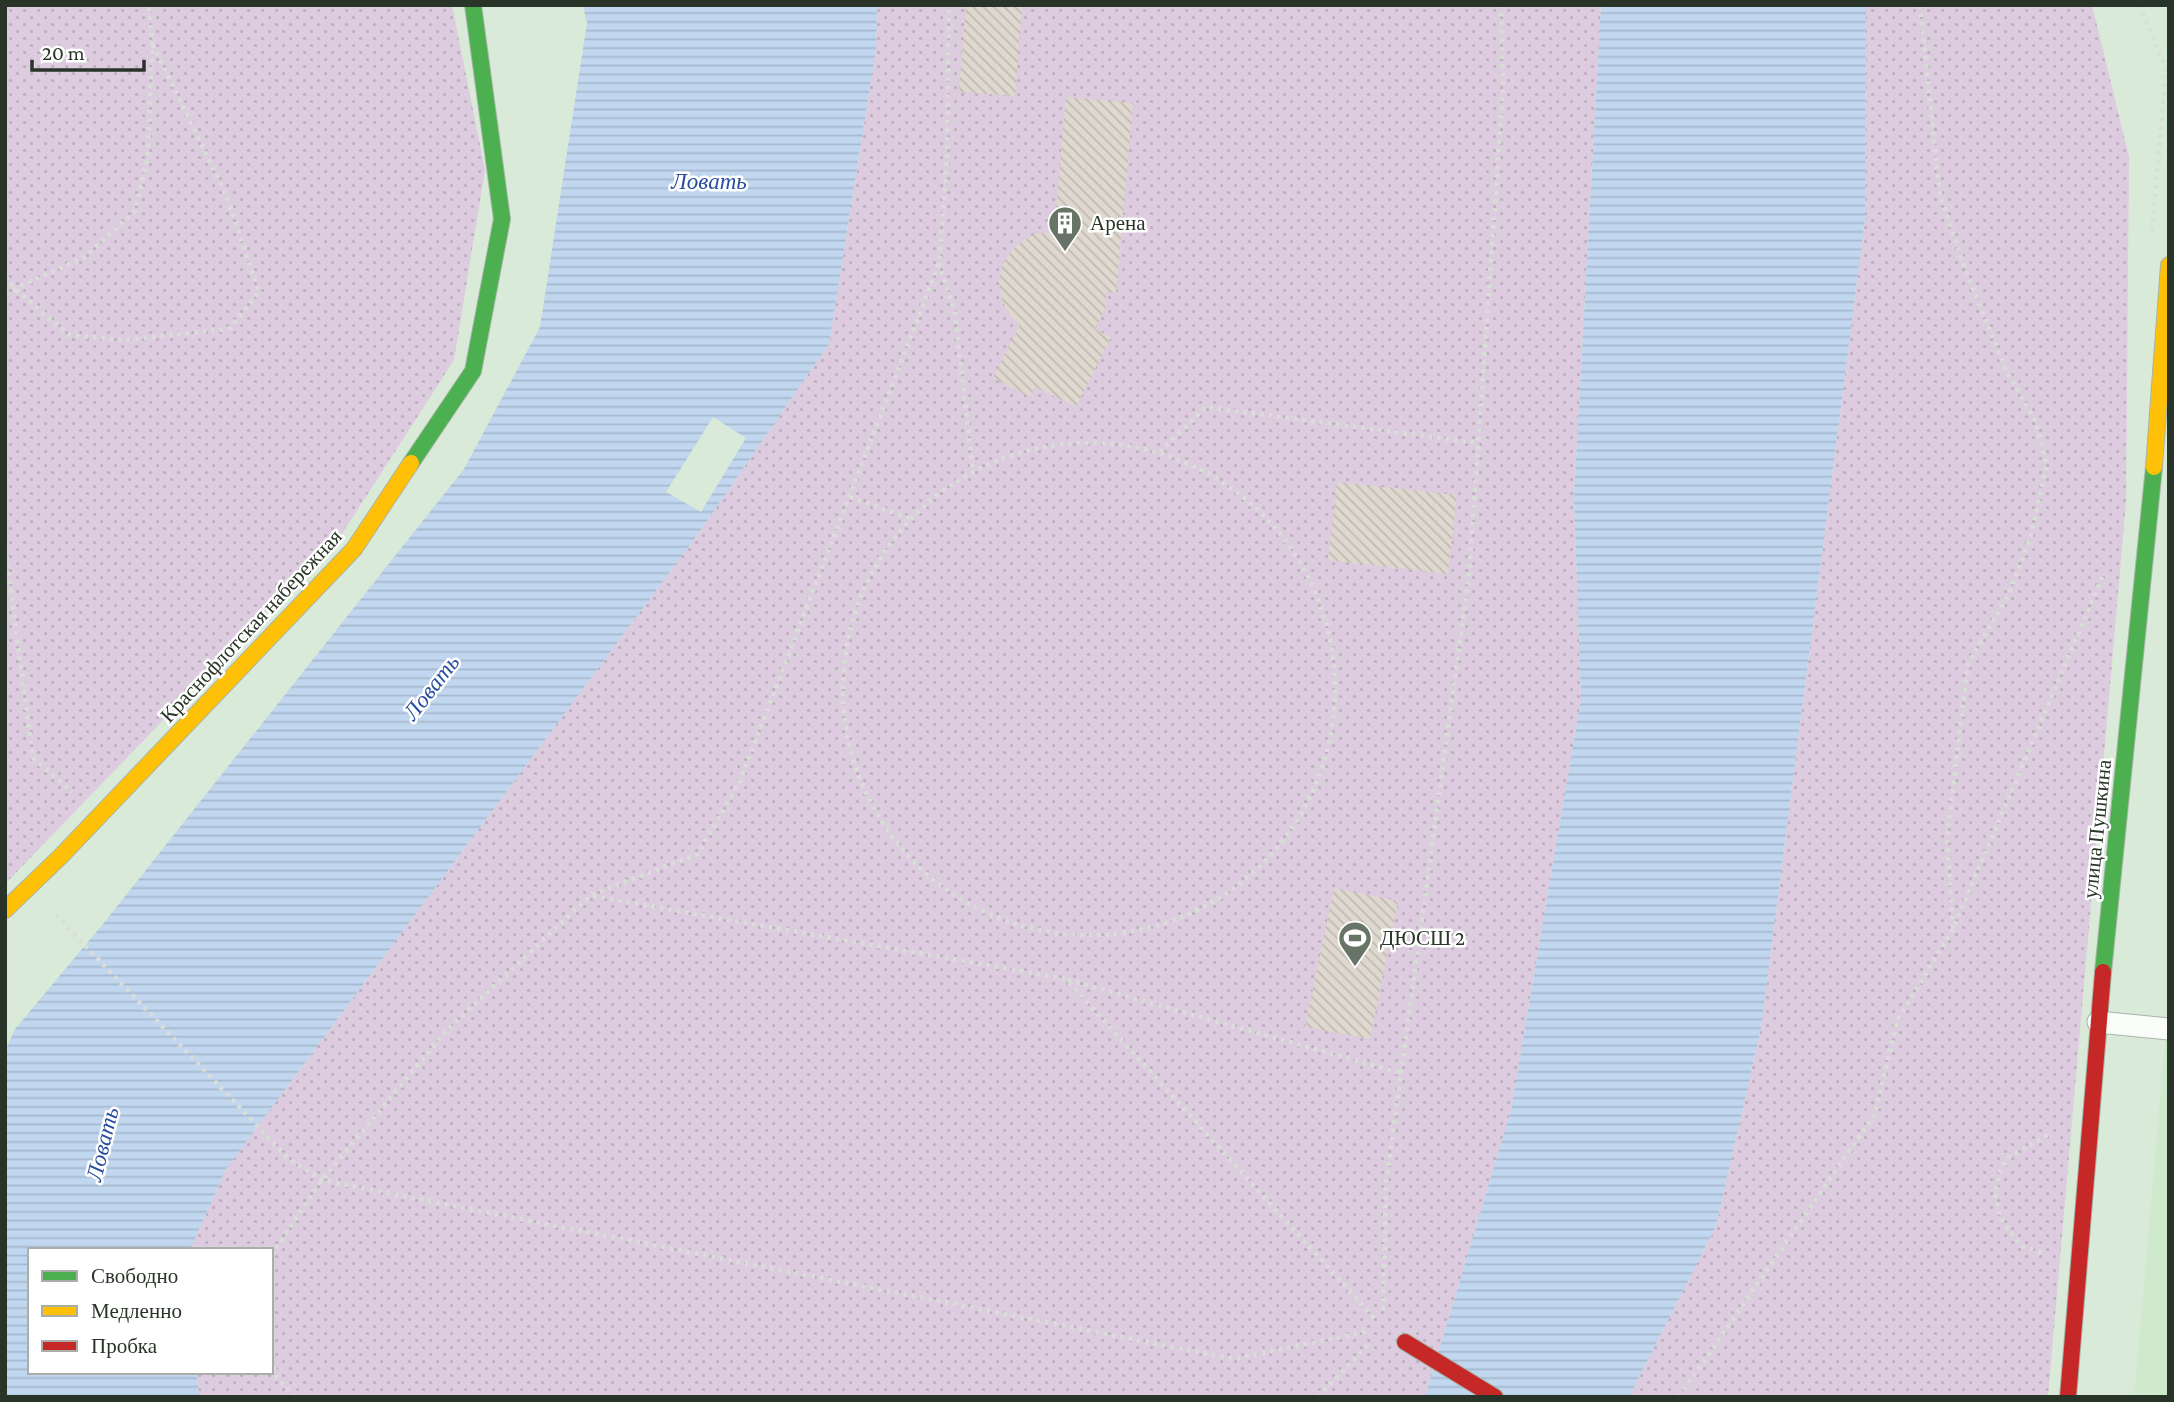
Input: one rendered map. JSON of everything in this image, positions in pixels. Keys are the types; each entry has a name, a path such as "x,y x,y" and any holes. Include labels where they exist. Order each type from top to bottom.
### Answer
{"street":[{"name":"Краснофлотская набережная","path":"5,910 99,817 354,549 473,371 502,219 473,5"},
{"name":"улица Пушкина","path":"2068,1397 2098,1022 2151,514 2169,265"},
{"path":"1405,1342 1495,1397"}],"lane":[{"path":"2098,1022 2169,1029"}],"path":[{"path":"5,293 85,257 135,211 148,156 152,43 149,5"},
{"path":"273,1252 322,1180 446,1031 591,895 698,854 740,781 939,263 947,161 949,5"},
{"path":"1318,1397 1383,1328 1386,1183 1469,575 1503,89 1502,5"},
{"path":"1920,5 1940,195 1966,274 2006,370 2035,420 2047,465 2030,539 2008,596 1968,664 1947,837 1953,929"},
{"path":"2139,5 2169,75"},
{"path":"5,277 15,289 69,335 123,340 229,329 259,292 226,195 152,43"},
{"path":"939,263 955,314 973,472"},
{"path":"1160,452 1206,407 1478,443"},
{"path":"1084,443 1122,445 1160,452 1196,466 1230,486 1260,510 1286,539 1306,572 1322,607 1329,632 1336,682 1334,721 1326,759 1311,795 1292,829 1268,859 1239,884 1206,905 1171,921 1133,931 1095,935 1056,933 1019,925 982,911 949,892 919,867 893,838 872,806 857,771 847,733 843,695 845,656 853,618 867,582 887,549 911,519 940,493 973,472 1008,457 1045,446 1084,443"},
{"path":"850,497 911,519"},
{"path":"5,547 33,758 99,817"},
{"path":"1679,1397 1875,1114 1896,1021 1953,929 2107,566"},
{"path":"591,895 1066,979 1401,1073"},
{"path":"52,912 289,1159 322,1180 1234,1359 1383,1328"},
{"path":"1066,979 1383,1328 1405,1342"},
{"path":"2043,1254 2021,1246 2000,1217 1995,1194 2000,1172 2008,1158 2046,1136 2056,1135"},
{"path":"273,1365 277,1378 295,1397"}],"shaded area":[{"path":"5,5 452,5 485,170 454,360 340,537 5,884"},
{"path":"877,5 1601,5 1574,497 1581,699 1511,1110 1425,1397 199,1397 197,1374 273,1374 273,1248 191,1248 226,1169 698,534 829,344 876,49"},
{"path":"1866,5 2092,5 2129,157 2126,502 2048,1397 1629,1397 1716,1226 1761,1028 1865,219"},
{"path":"2169,996 2169,1397 2134,1397 2143,1297"}],"water":[{"name":"Ловать","path":"583,5 877,5 876,49 829,344 698,534 226,1169 191,1248 28,1248 28,1374 197,1374 199,1397 5,1397 5,1051 15,1029 103,924 464,469 540,327 587,23"},
{"path":"1601,5 1866,5 1865,219 1761,1028 1716,1226 1629,1397 1425,1397 1511,1110 1581,699 1574,497"}],"pier":[{"path":"713,417 746,438 701,512 666,492"}],"building":[{"path":"966,5 1022,5 1015,96 959,92"},
{"name":"Арена","path":"1066,97 1133,103 1116,293 1106,292 1106,307 1095,329 1111,337 1076,407 1035,387 1030,397 993,378 1020,324 1012,318 1002,301 999,280 1004,261 1017,245 1034,234 1054,232"},
{"path":"1337,482 1457,495 1448,574 1328,560"},
{"path":"1334,888 1398,901 1370,1039 1305,1027"}],"traffic: fast":[{"path":"411,463 473,371 502,219 473,5"},
{"path":"2103,972 2154,467"}],"traffic: slow":[{"path":"2154,467 2169,265"},
{"path":"5,910 61,856 354,549 411,463"}],"traffic: jam":[{"path":"2068,1397 2103,972"},
{"path":"1405,1342 1495,1397"}],"place":[{"name":"Арена","path":"1065,253"},
{"name":"ДЮСШ 2","path":"1355,968"}]}
